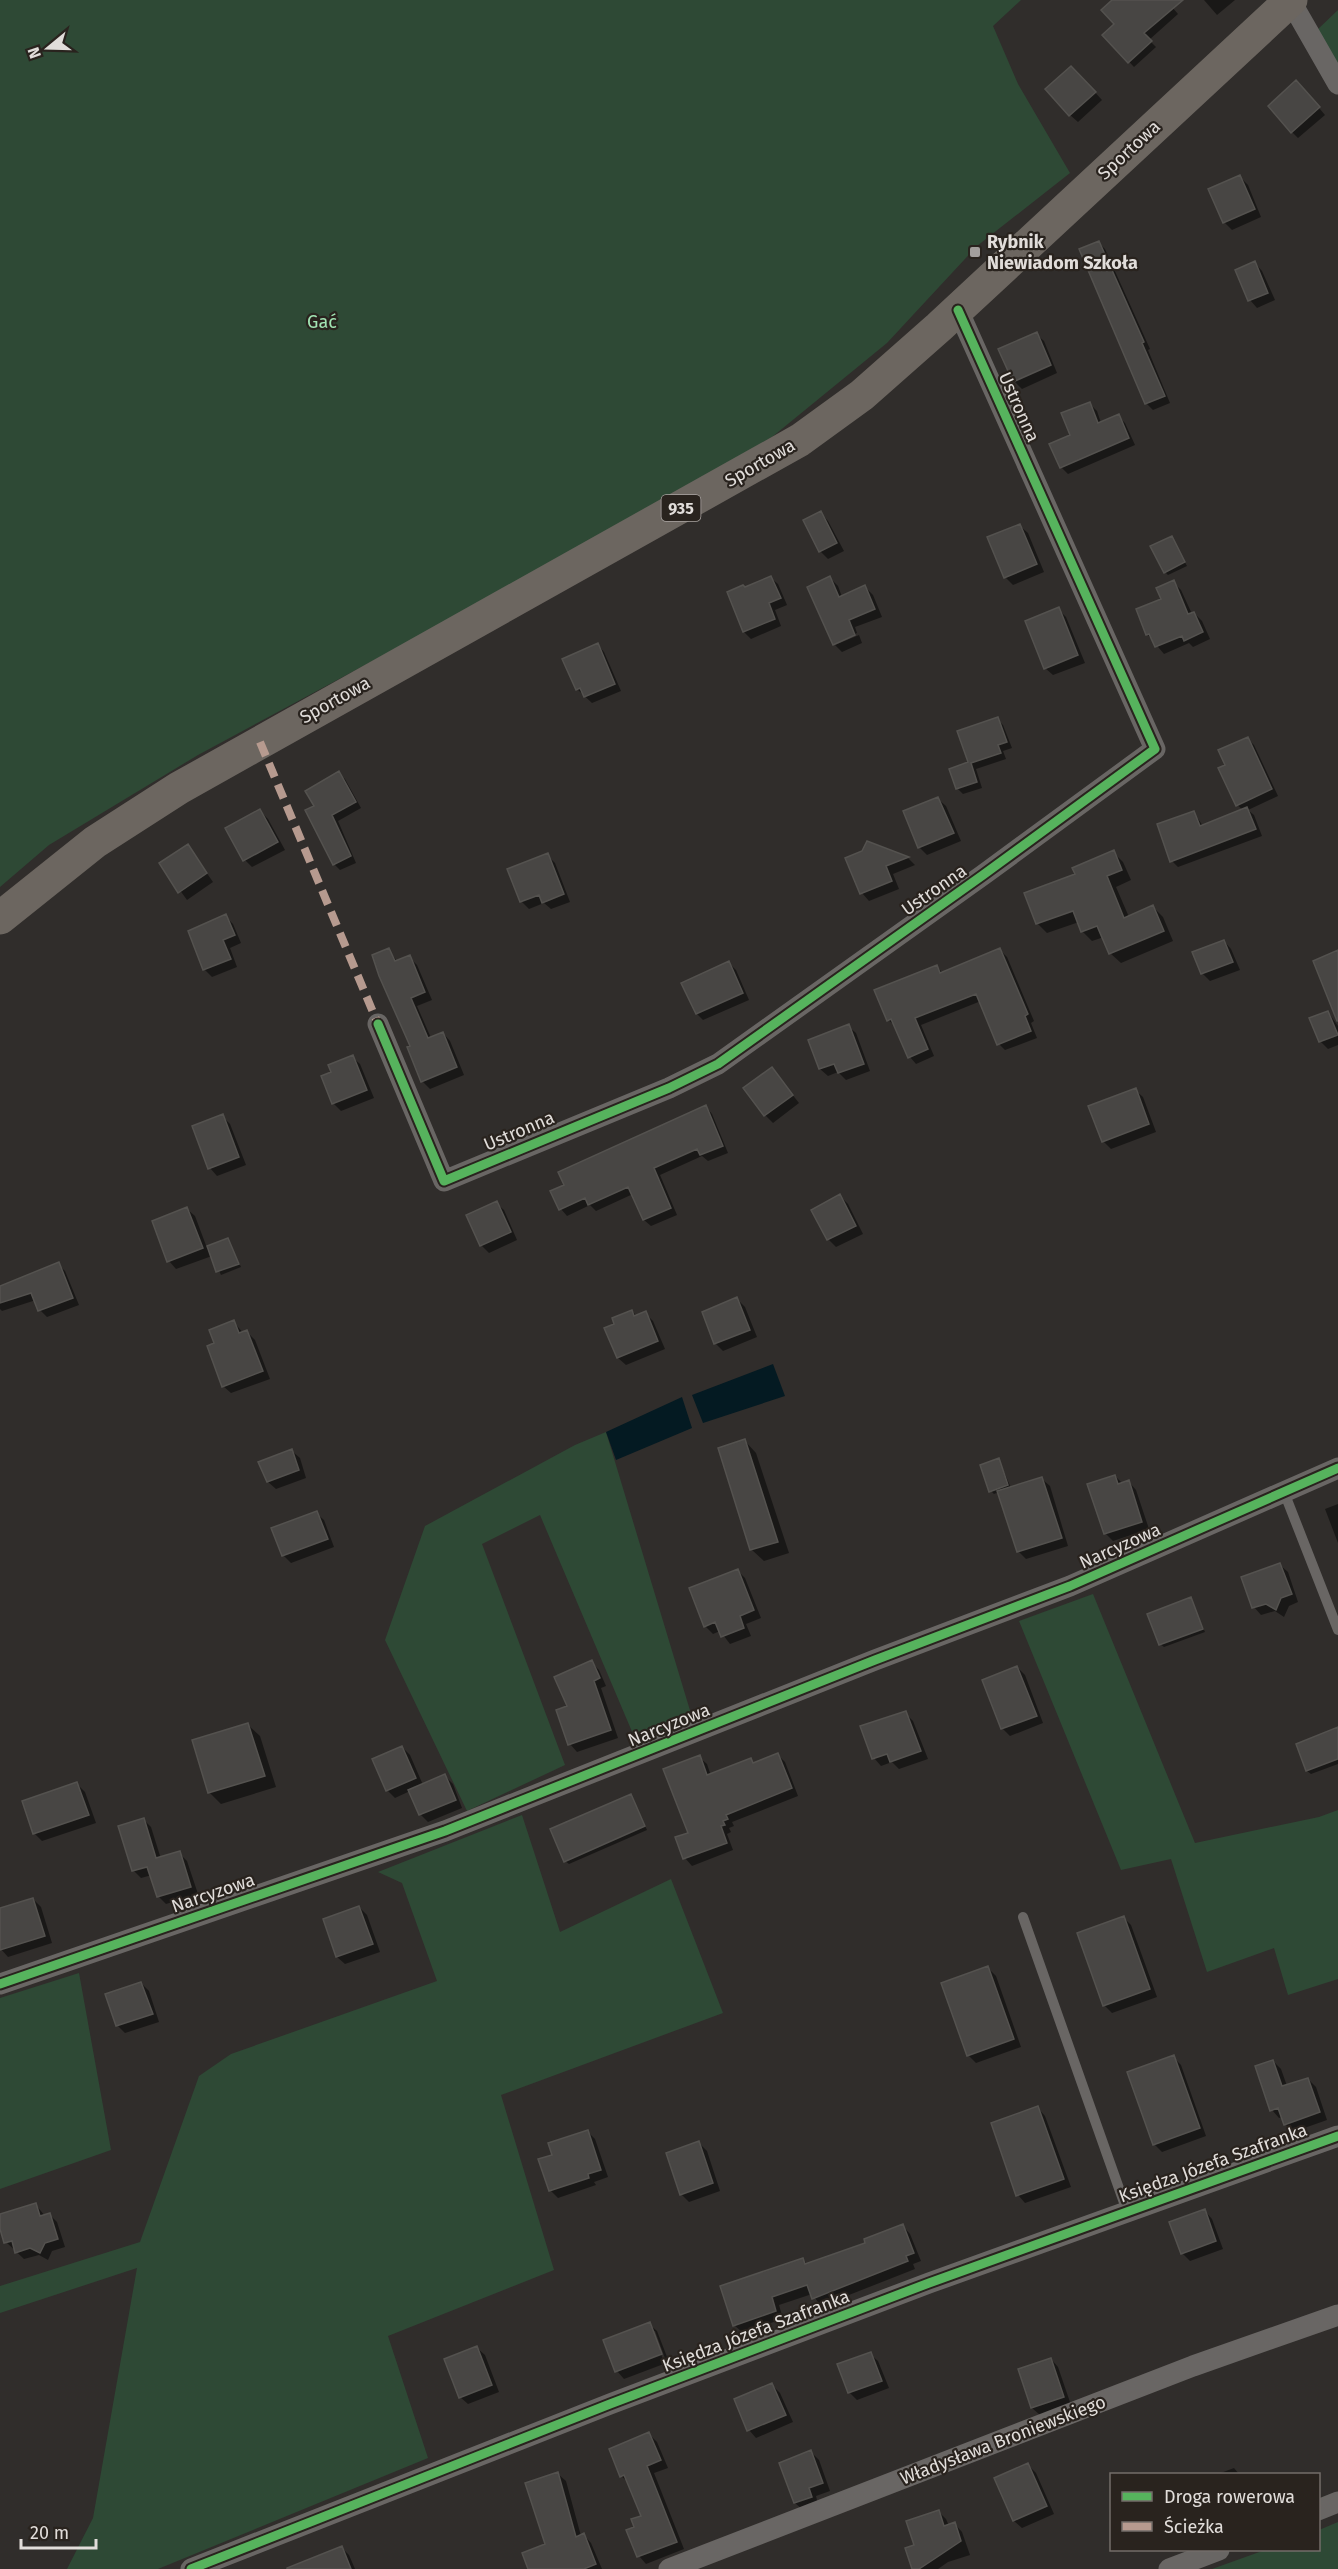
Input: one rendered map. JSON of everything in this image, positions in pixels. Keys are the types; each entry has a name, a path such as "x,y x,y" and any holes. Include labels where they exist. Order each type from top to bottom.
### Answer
{"main road":[{"name":"Sportowa","path":"0,918 95,842 178,788 707,494 811,433 884,377 1291,0"}],"street":[{"path":"1291,0 1338,84"},
{"name":"Ustronna","path":"378,1024 444,1181 669,1088 718,1064 993,868 1155,749 958,310"},
{"name":"Narcyzowa","path":"0,1984 445,1831 875,1660 1070,1586 1338,1468"},
{"name":"Księdza Józefa Szafranka","path":"191,2569 621,2400 929,2283 1338,2136"},
{"name":"Władysława Broniewskiego","path":"669,2569 1193,2366 1338,2315"},
{"path":"1320,2509 1338,2502"},
{"path":"1169,2569 1216,2551"}],"lane":[{"path":"1284,1492 1338,1630"},
{"path":"1023,1917 1127,2211"}],"green space":[{"name":"Gać","path":"0,0 1021,0 993,26 1018,84 1070,173 977,246 887,343 772,437 573,553 198,755 49,845 0,887"},
{"path":"1338,10 1338,67 1316,31"},
{"path":"606,1432 692,1717 636,1741 540,1515 482,1544 565,1765 467,1811 385,1640 425,1526 575,1445"},
{"path":"1093,1594 1195,1843 1319,1817 1338,1810 1338,1979 1288,1995 1274,1948 1207,1972 1171,1859 1121,1870 1019,1621"},
{"path":"522,1815 560,1932 671,1879 723,2013 501,2095 554,2270 388,2336 428,2458 158,2569 67,2569 93,2518 137,2268 0,2313 0,2286 140,2242 199,2076 231,2054 437,1981 402,1883 378,1872"},
{"path":"79,1973 111,2150 0,2189 0,1998"},
{"path":"1338,2522 1338,2569 1212,2569 1262,2551 1320,2551 1320,2530"}],"water":[{"path":"773,1364 785,1396 703,1423 692,1395"},
{"path":"682,1397 692,1428 616,1460 606,1432"}],"building":[{"path":"1112,0 1183,0 1144,33 1152,41 1128,63 1102,35 1114,24 1101,10"},
{"path":"1071,66 1096,92 1069,116 1045,89"},
{"path":"1296,80 1320,107 1291,133 1268,106"},
{"path":"1240,175 1255,209 1223,223 1208,189"},
{"path":"1099,241 1144,342 1142,343 1165,396 1145,404 1079,249"},
{"path":"1255,261 1268,293 1248,301 1235,270"},
{"path":"1037,332 1051,365 1013,382 998,349"},
{"path":"1090,402 1098,423 1119,414 1129,438 1060,468 1049,444 1070,435 1061,413"},
{"path":"821,511 837,543 819,552 803,520"},
{"path":"1020,524 1037,564 1004,578 987,537"},
{"path":"1172,536 1185,562 1164,573 1150,546"},
{"path":"771,576 781,598 769,603 775,619 743,632 727,592"},
{"path":"830,576 839,597 865,585 875,609 849,620 855,635 833,645 807,587"},
{"path":"1174,580 1188,614 1194,612 1203,632 1184,641 1182,636 1155,647 1149,634 1146,635 1136,609 1161,599 1156,588"},
{"path":"1059,607 1078,655 1044,669 1025,621"},
{"path":"598,643 615,684 584,697 580,688 576,690 562,659"},
{"path":"998,717 1007,742 998,745 1001,753 971,763 977,782 956,789 949,769 968,762 957,731"},
{"path":"1248,737 1272,789 1236,806 1218,768 1225,765 1218,750"},
{"path":"339,771 356,802 332,815 351,856 333,865 305,810 314,806 305,791"},
{"path":"938,797 954,833 918,848 903,811"},
{"path":"1247,807 1256,829 1170,862 1157,824 1194,811 1200,826"},
{"path":"260,809 278,842 243,861 225,828"},
{"path":"867,841 909,857 886,866 892,881 860,894 845,858 862,851"},
{"path":"188,844 207,873 178,893 159,863"},
{"path":"1114,850 1122,870 1107,876 1124,918 1153,905 1164,931 1109,954 1097,926 1081,932 1073,911 1036,924 1024,893 1075,874 1072,868"},
{"path":"548,853 564,894 542,903 539,895 520,902 507,869"},
{"path":"226,914 235,935 223,940 231,959 203,970 188,931"},
{"path":"1224,940 1233,962 1201,974 1192,952"},
{"path":"389,948 395,961 410,955 425,992 411,998 428,1038 443,1032 457,1067 421,1082 407,1047 410,1046 372,955"},
{"path":"1000,948 1028,1014 1025,1016 1031,1031 997,1045 976,994 915,1018 928,1049 908,1058 891,1019 887,1021 874,990 937,965 940,973"},
{"path":"1338,950 1338,1021 1337,1021 1313,961"},
{"path":"729,961 743,993 696,1014 681,983"},
{"path":"1328,1011 1338,1035 1319,1042 1309,1018"},
{"path":"849,1024 864,1064 838,1073 834,1064 819,1069 808,1040"},
{"path":"353,1055 367,1090 332,1104 321,1076 331,1072 328,1065"},
{"path":"772,1067 793,1095 764,1116 743,1088"},
{"path":"1136,1088 1149,1124 1102,1142 1088,1106"},
{"path":"706,1105 723,1146 700,1155 697,1149 654,1168 671,1208 643,1220 628,1187 588,1205 585,1198 559,1210 550,1191 564,1185 558,1172"},
{"path":"223,1114 239,1157 208,1169 192,1126"},
{"path":"840,1194 856,1226 827,1240 811,1210"},
{"path":"497,1201 511,1232 480,1246 466,1215"},
{"path":"187,1207 203,1248 167,1262 152,1221"},
{"path":"228,1238 239,1264 216,1272 207,1246"},
{"path":"59,1262 73,1298 38,1311 31,1293 0,1303 0,1286"},
{"path":"737,1297 750,1330 714,1344 702,1312"},
{"path":"632,1310 634,1316 646,1311 658,1341 617,1358 604,1328 614,1324 612,1318"},
{"path":"234,1320 239,1333 247,1330 263,1371 222,1387 207,1346 214,1343 209,1330"},
{"path":"745,1439 778,1542 750,1550 718,1448"},
{"path":"292,1449 299,1470 267,1482 258,1462"},
{"path":"999,1458 1008,1485 989,1492 980,1465"},
{"path":"1115,1475 1118,1484 1129,1480 1142,1522 1104,1534 1087,1484"},
{"path":"1042,1477 1062,1538 1017,1552 997,1491"},
{"path":"317,1511 328,1539 282,1556 271,1528"},
{"path":"1280,1563 1292,1594 1281,1598 1276,1610 1266,1604 1252,1608 1241,1577"},
{"path":"738,1569 754,1610 740,1616 744,1628 721,1637 715,1622 704,1627 689,1588"},
{"path":"1191,1597 1203,1629 1159,1645 1147,1614"},
{"path":"592,1660 600,1678 594,1681 611,1730 568,1745 556,1710 567,1706 554,1677"},
{"path":"1017,1666 1037,1716 1001,1729 982,1680"},
{"path":"906,1711 921,1751 890,1762 887,1754 872,1759 860,1726"},
{"path":"248,1723 265,1776 208,1793 192,1740"},
{"path":"1338,1727 1338,1759 1306,1771 1296,1744"},
{"path":"402,1746 416,1778 386,1791 372,1759"},
{"path":"778,1753 792,1788 726,1815 728,1819 723,1821 725,1825 721,1826 727,1843 683,1859 675,1837 688,1833 663,1769 700,1755 707,1775 751,1758 753,1763"},
{"path":"445,1774 456,1800 419,1815 408,1790"},
{"path":"77,1782 89,1815 33,1834 22,1801"},
{"path":"631,1794 645,1826 564,1862 550,1829"},
{"path":"144,1818 156,1858 180,1851 191,1887 157,1897 147,1867 132,1871 118,1826"},
{"path":"33,1898 45,1936 0,1950 0,1908"},
{"path":"359,1906 373,1944 336,1957 323,1919"},
{"path":"1124,1916 1150,1989 1103,2006 1077,1933"},
{"path":"988,1966 1014,2039 967,2056 941,1983"},
{"path":"141,1982 153,2014 116,2026 105,1994"},
{"path":"1174,2055 1200,2128 1153,2145 1127,2072"},
{"path":"1273,2060 1282,2086 1308,2078 1320,2112 1284,2125 1278,2108 1270,2111 1255,2066"},
{"path":"1038,2106 1064,2179 1016,2196 991,2123"},
{"path":"588,2130 601,2170 588,2174 589,2178 549,2191 538,2159 552,2155 548,2143"},
{"path":"699,2141 713,2183 680,2195 666,2153"},
{"path":"36,2203 40,2216 50,2213 58,2239 45,2243 40,2253 30,2248 15,2253 12,2241 4,2243 0,2229 0,2214"},
{"path":"1205,2209 1216,2241 1181,2254 1169,2222"},
{"path":"903,2224 914,2253 906,2256 908,2261 812,2299 807,2285 772,2297 776,2311 733,2326 720,2286 803,2258 805,2264 865,2243 864,2239"},
{"path":"650,2322 662,2354 615,2372 603,2340"},
{"path":"477,2346 492,2385 459,2398 444,2359"},
{"path":"871,2352 882,2381 848,2393 837,2364"},
{"path":"1051,2358 1064,2397 1031,2408 1018,2369"},
{"path":"772,2383 786,2415 747,2431 734,2399"},
{"path":"649,2432 661,2460 647,2466 677,2542 637,2557 626,2530 634,2527 631,2519 641,2516 624,2475 620,2477 609,2449"},
{"path":"811,2450 823,2483 809,2488 812,2497 794,2503 779,2463"},
{"path":"1028,2463 1047,2506 1013,2521 994,2478"},
{"path":"558,2472 576,2537 584,2533 596,2564 584,2569 528,2569 522,2553 545,2544 525,2483"},
{"path":"939,2510 944,2526 955,2522 961,2541 919,2569 912,2569 905,2548 914,2545 906,2521"},
{"path":"342,2546 351,2569 287,2569 287,2568"}],"marked path":[{"path":"260,742 378,1024"}],"cycle path":[{"path":"378,1024 444,1181 669,1088 718,1064 1155,749 958,310"},
{"path":"0,1984 445,1831 875,1660 1070,1586 1338,1468"},
{"path":"191,2569 610,2404 929,2283 1338,2136"}],"place":[{"name":"Rybnik Niewiadom Szkoła","path":"975,252"}]}
